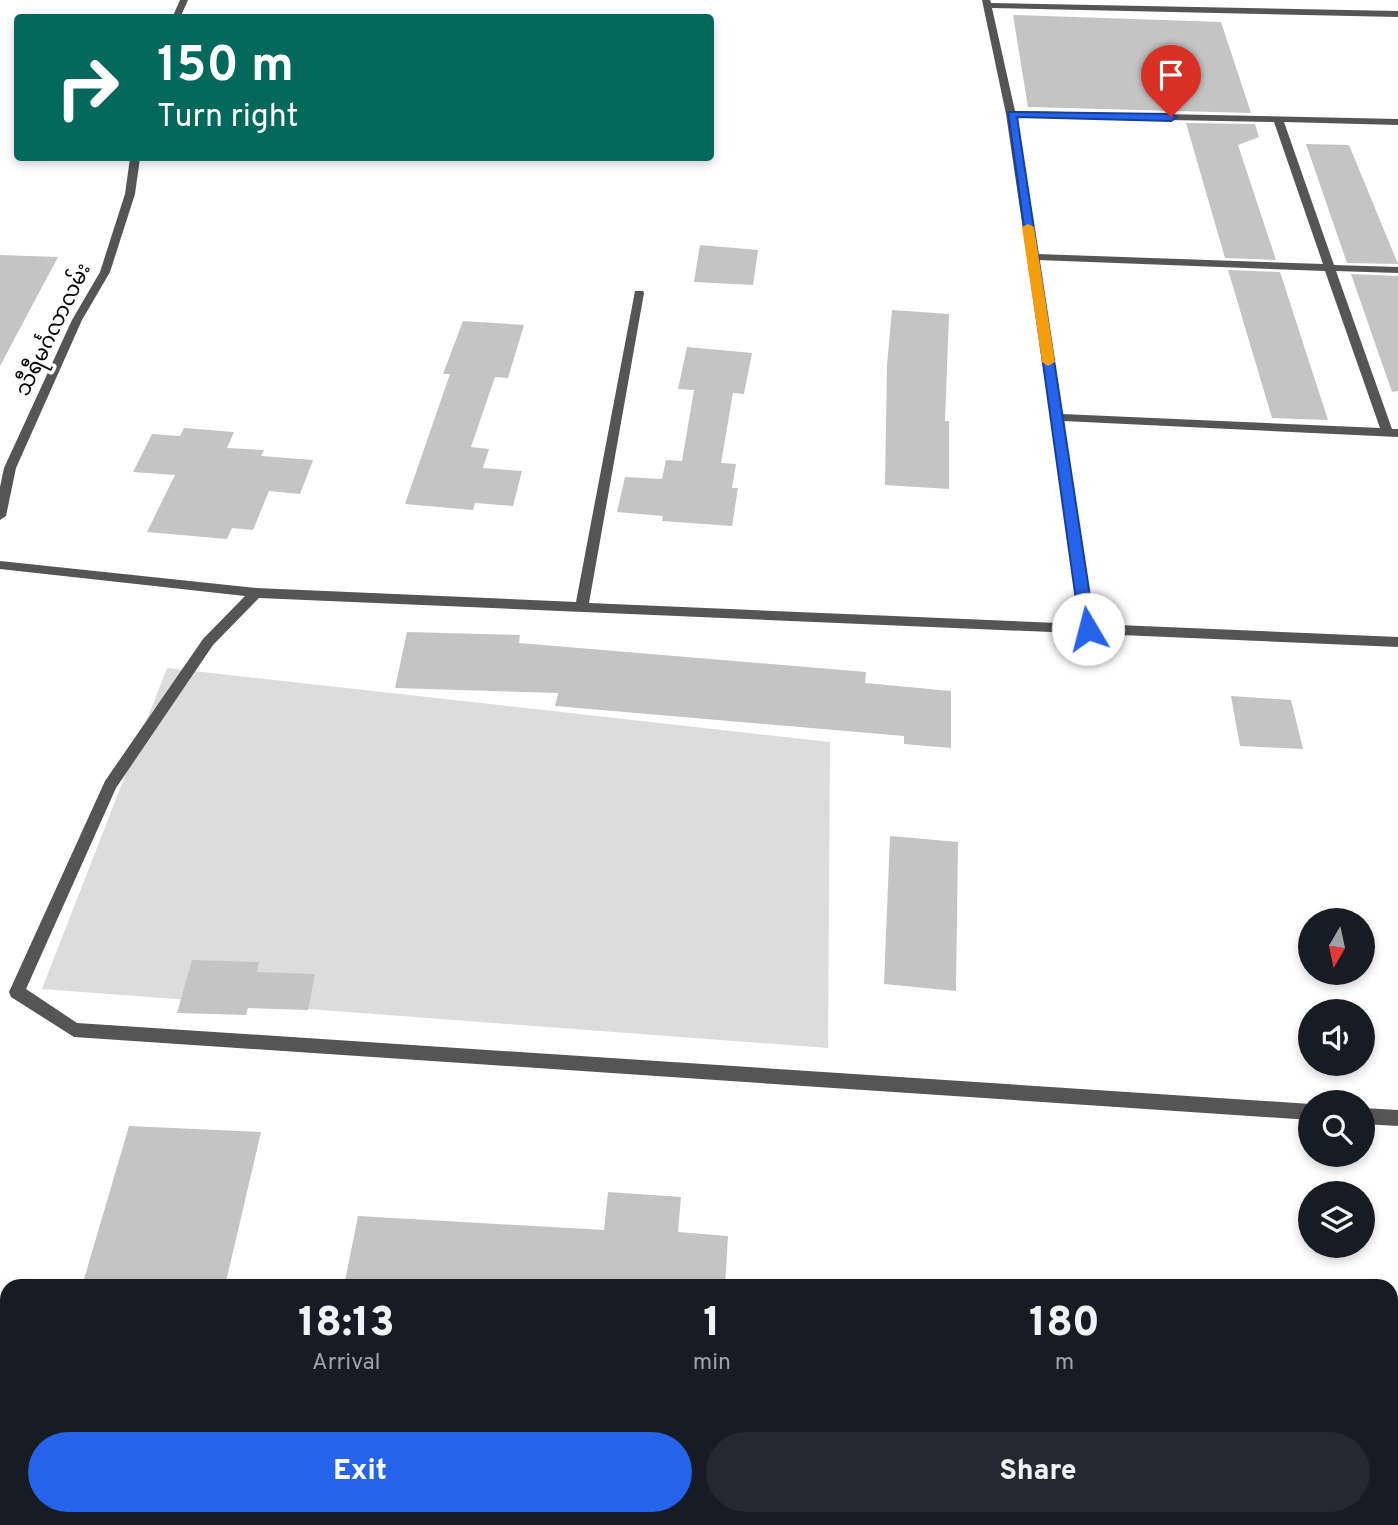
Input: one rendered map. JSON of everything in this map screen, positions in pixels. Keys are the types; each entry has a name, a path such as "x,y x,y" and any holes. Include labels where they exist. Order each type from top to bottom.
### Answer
{"street":[{"path":"1088,629 1011,114 987,2 1398,14"},
{"path":"1011,114 1398,122"},
{"path":"1056,417 1392,432 1329,267 1278,120"},
{"name":"သီရီမင်္ဂလာလမ်း","path":"0,516 10,468 77,320 105,272 130,194 135,161"},
{"path":"1033,257 1398,270"},
{"path":"582,607 639,293"},
{"path":"0,565 256,593 1398,642"},
{"path":"256,593 208,642 110,785 17,992 74,1030 1298,1111"},
{"path":"1375,1117 1398,1118"}],"shaded area":[{"path":"167,668 830,742 828,1048 42,989"}],"building":[{"path":"1013,15 1221,22 1251,113 1028,107"},
{"path":"1186,123 1255,124 1259,137 1238,145 1276,260 1225,258"},
{"path":"1306,144 1349,145 1398,264 1347,263"},
{"path":"700,245 758,250 753,285 694,282"},
{"path":"0,255 58,257 0,366"},
{"path":"1228,270 1280,272 1328,420 1272,418"},
{"path":"1351,274 1398,276 1398,391 1392,392"},
{"path":"892,310 949,314 945,421 949,421 949,489 885,485 887,365"},
{"path":"463,321 524,325 508,378 495,377 471,447 489,449 483,468 522,471 513,506 475,503 473,510 405,504 450,374 443,374"},
{"path":"687,347 752,353 744,394 733,393 721,463 736,464 732,488 738,488 732,526 662,521 663,516 617,512 625,477 662,479 666,460 682,461 694,390 678,389"},
{"path":"184,428 234,432 227,448 264,450 261,456 313,460 300,494 269,491 253,530 232,528 227,539 147,532 175,475 133,472 152,434 180,436"},
{"path":"407,632 520,635 519,643 866,672 865,683 951,691 951,748 904,744 904,736 555,706 558,693 395,688"},
{"path":"1231,696 1291,700 1303,749 1240,746"},
{"path":"890,836 958,842 956,991 884,984"},
{"path":"192,960 259,962 257,972 315,974 308,1010 248,1008 246,1015 177,1013"},
{"path":"129,1126 261,1132 227,1279 84,1279"},
{"path":"608,1192 681,1197 678,1232 728,1236 725,1279 345,1279 358,1216 604,1230"}],"slow traffic":[{"path":"1028,227 1048,362"}],"route":[{"path":"1088,629 1011,114 1171,117"}]}
